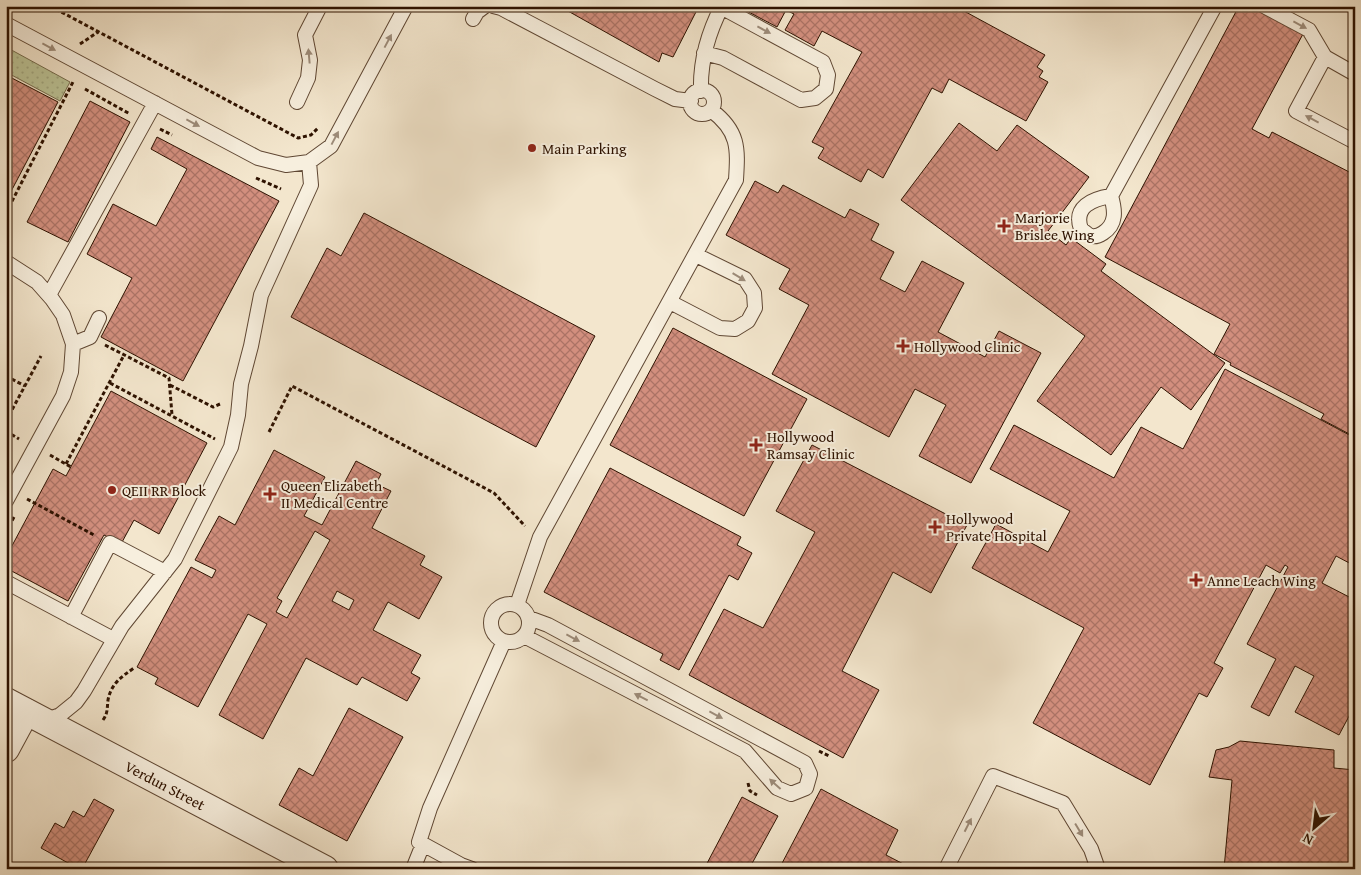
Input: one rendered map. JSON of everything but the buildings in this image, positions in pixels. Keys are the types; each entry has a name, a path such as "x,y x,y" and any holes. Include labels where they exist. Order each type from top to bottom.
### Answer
{"street":[{"path":"6,749 26,711"},
{"name":"Verdun Street","path":"26,711 325,869"}],"lane":[{"path":"297,102 308,78 310,60 305,35 320,6"},
{"path":"6,24 258,158 286,164 309,162 331,146 406,6"},
{"path":"473,19 477,12 485,6"},
{"path":"493,6 501,8 675,99 690,101"},
{"path":"1111,196 1215,6"},
{"path":"1264,6 1309,30 1325,57 1355,74"},
{"path":"701,91 704,53 710,32 721,7 823,62 828,75 826,89 815,98 801,100 723,58 704,53"},
{"path":"1325,57 1296,111 1355,142"},
{"path":"701,91 708,92 712,96 714,104 706,114 698,114 692,109 690,101 692,95 701,91"},
{"path":"49,296 155,103"},
{"path":"517,605 542,534 736,180 738,152 732,131 711,110"},
{"path":"26,711 60,715 76,702 84,692 113,639 184,545 231,447 238,415 241,384 261,295 311,185 309,162"},
{"path":"670,302 720,328 735,329 748,321 755,308 754,292 745,280 696,255"},
{"path":"6,262 37,282 49,296 63,315 74,344 71,372 63,396 6,501"},
{"path":"74,344 90,337 99,318"},
{"path":"71,617 110,543 165,572"},
{"path":"6,582 113,639"},
{"path":"505,604 517,605 523,608 530,624 524,636 518,640 504,641 494,634 491,628 491,615 499,606 505,604"},
{"path":"524,636 745,751 776,788 790,794 806,788 810,774 804,763 548,625 529,618"},
{"path":"472,869 419,842 430,808 504,641"},
{"path":"946,869 993,776 1063,803 1091,850 1098,869"},
{"path":"414,869 423,844"}],"path":[{"path":"50,6 298,138 312,135 320,127"},
{"path":"6,213 74,81"},
{"path":"90,337 169,378 172,416"},
{"path":"66,464 124,355"},
{"path":"6,421 40,356"},
{"path":"6,376 24,386"},
{"path":"110,382 231,447"},
{"path":"169,385 213,407 226,399"},
{"path":"269,432 292,386 494,493 525,526 542,534"},
{"path":"6,431 20,439 16,445"},
{"path":"24,498 110,543"},
{"path":"103,720 107,713 112,687 121,677 134,668"},
{"path":"813,747 829,756"}],"green space":[{"path":"6,47 70,82 60,101 6,72"}],"place":[{"name":"Main Parking","path":"532,148"},
{"name":"Marjorie Brislee Wing","path":"1004,226"},
{"name":"Hollywood Clinic","path":"903,346"},
{"name":"Hollywood Ramsay Clinic","path":"756,445"},
{"name":"QEII RR Block","path":"112,490"},
{"name":"Queen Elizabeth II Medical Centre","path":"270,494"},
{"name":"Hollywood Private Hospital","path":"935,527"},
{"name":"Anne Leach Wing","path":"1196,580"}]}
